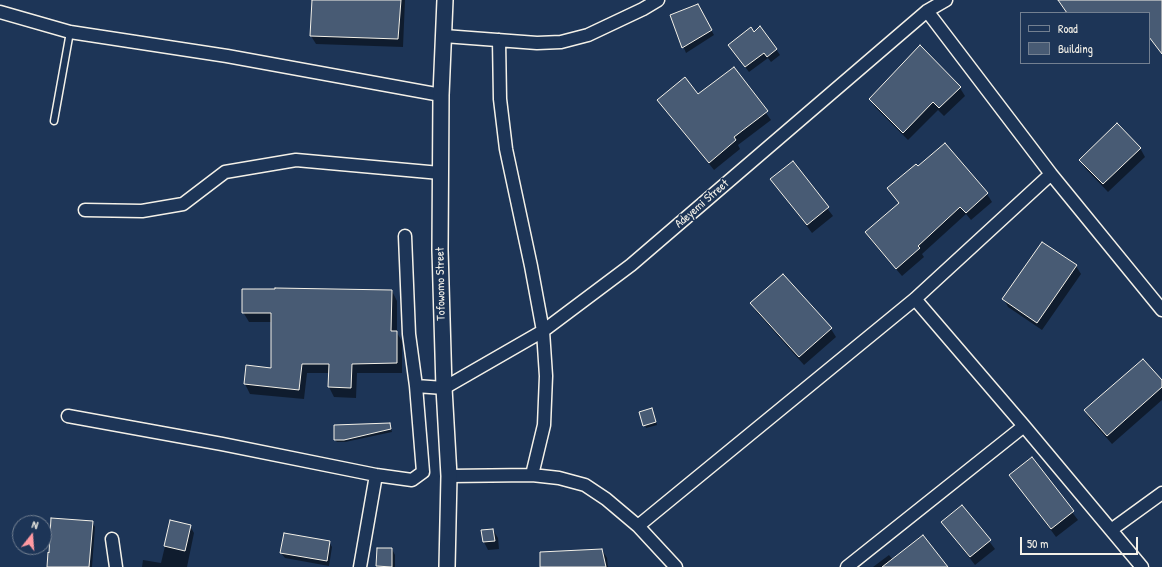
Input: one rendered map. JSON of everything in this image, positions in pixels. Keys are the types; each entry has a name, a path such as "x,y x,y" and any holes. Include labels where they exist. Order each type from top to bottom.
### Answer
{"street":[{"name":"Tofowomo Street","path":"445,0 441,95 440,250 444,388 449,476 447,567"},
{"path":"444,36 537,43 561,42 588,35 643,9 658,0"},
{"name":"Adeyemi Street","path":"444,388 543,331 631,266 927,11 946,0"},
{"path":"927,11 1051,174 1162,310"},
{"path":"0,12 70,32 227,56 441,95"},
{"path":"499,40 500,99 506,149 543,331 546,376 544,425 532,475"},
{"path":"85,210 142,211 184,204 225,172 296,160 440,173"},
{"path":"638,526 914,299 1051,174"},
{"path":"68,416 229,445 376,475 412,480 423,472 416,386 409,334 405,236"},
{"path":"914,299 1024,426 1142,567"},
{"path":"416,386 444,388"},
{"path":"847,567 1024,426"},
{"path":"360,567 376,475"},
{"path":"449,476 532,475 559,478 585,485 606,499 638,526 676,567"},
{"path":"1111,530 1162,493"},
{"path":"112,539 116,567"}],"lane":[{"path":"54,121 70,32"}],"building":[{"path":"312,0 401,0 398,39 310,36"},
{"path":"1058,0 1162,0 1162,54 1150,38 1150,12 1066,12"},
{"path":"698,4 712,30 682,48 670,15"},
{"path":"760,26 777,49 767,57 764,53 745,67 728,45 751,27 754,32"},
{"path":"920,45 961,87 939,108 933,102 903,133 869,99"},
{"path":"734,67 768,111 734,137 736,140 709,163 657,100 685,77 698,94"},
{"path":"1117,123 1141,148 1103,184 1079,160"},
{"path":"945,143 988,193 966,213 960,207 918,246 920,248 896,269 865,232 899,203 887,188 916,164 918,166"},
{"path":"793,161 829,207 807,225 770,179"},
{"path":"1042,242 1077,265 1037,323 1002,299"},
{"path":"783,274 832,328 799,357 750,303"},
{"path":"275,288 392,290 391,331 397,331 397,363 352,364 351,388 328,387 329,364 302,364 299,390 244,384 246,365 271,368 271,313 242,313 242,289"},
{"path":"1143,359 1162,380 1162,387 1107,436 1084,410"},
{"path":"652,408 656,422 643,426 639,412"},
{"path":"390,423 391,429 344,440 334,440 334,425"},
{"path":"1032,457 1074,511 1051,529 1009,475"},
{"path":"962,505 991,540 970,557 941,522"},
{"path":"52,518 93,521 89,567 47,567 48,555 52,555"},
{"path":"170,520 191,525 185,551 164,546"},
{"path":"493,529 495,541 483,542 481,530"},
{"path":"284,533 330,541 327,561 280,553"},
{"path":"923,535 948,567 882,567"},
{"path":"377,548 392,548 392,567 376,566"},
{"path":"602,549 606,567 540,567 540,552"}]}
